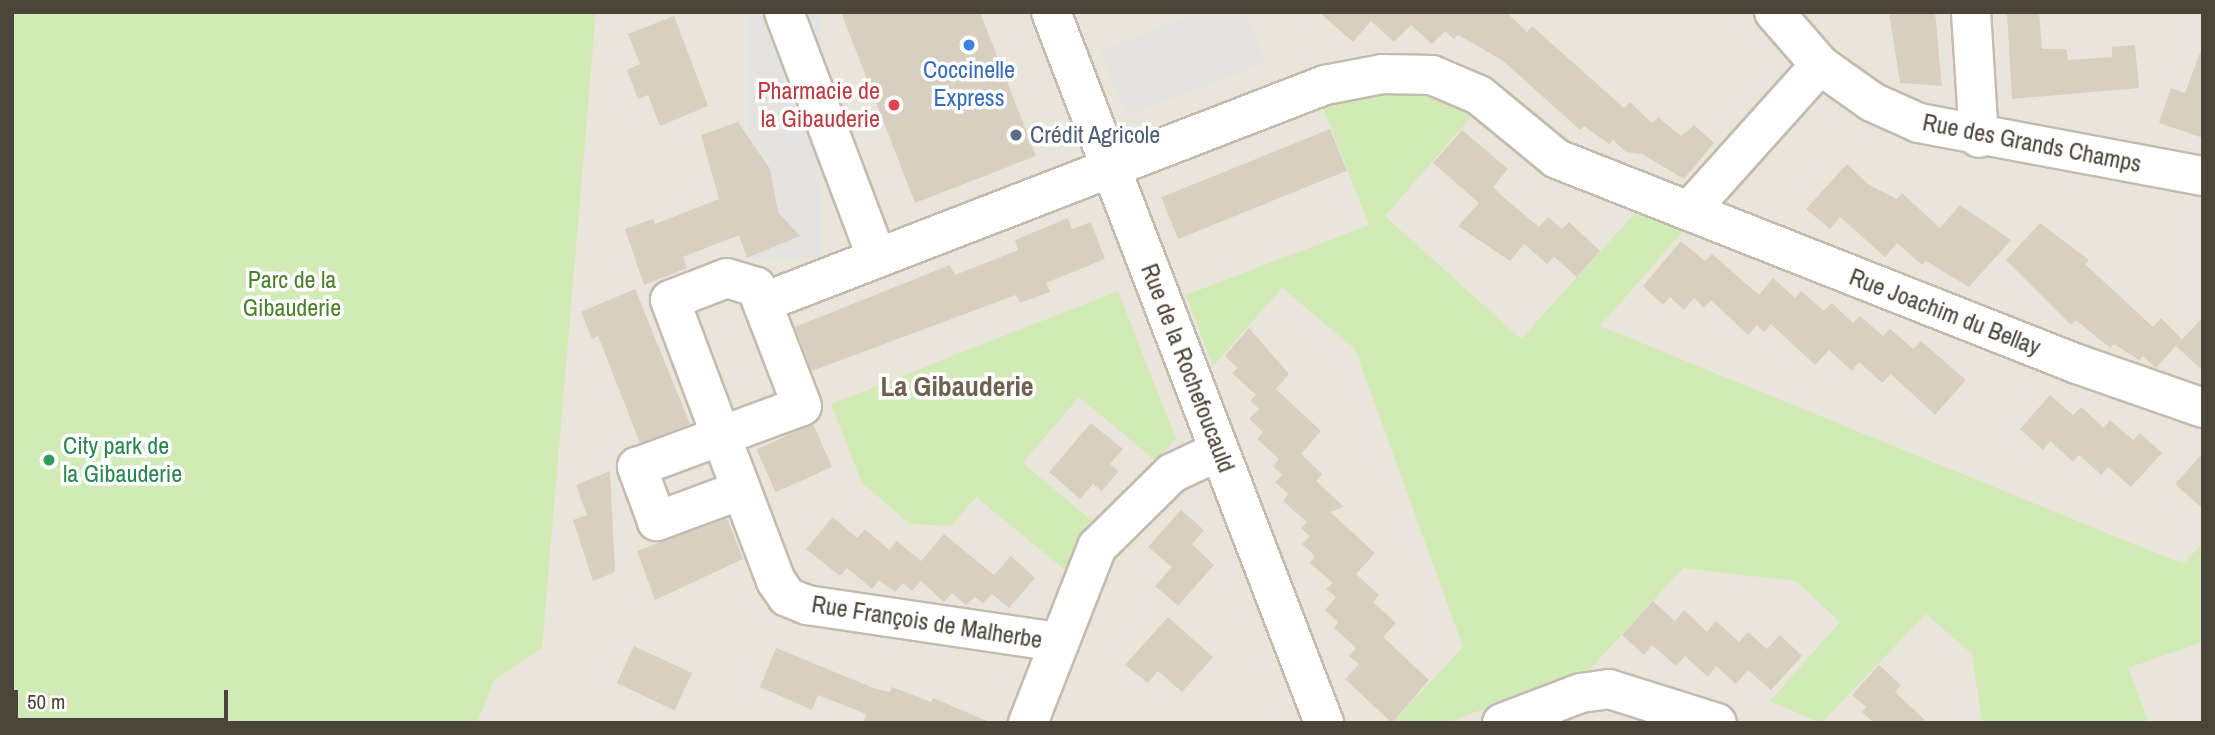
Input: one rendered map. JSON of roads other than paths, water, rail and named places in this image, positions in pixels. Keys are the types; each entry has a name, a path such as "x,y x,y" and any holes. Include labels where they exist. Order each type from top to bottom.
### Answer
{"street":[{"path":"784,12 877,258"},
{"name":"Rue de la Rochefoucauld","path":"1051,12 1324,723"},
{"name":"Rue des Grands Champs","path":"1774,12 1820,65 1872,102 1919,122 1979,138 2203,176"},
{"path":"1970,12 1979,138"},
{"path":"1689,211 1820,65"},
{"name":"Rue Joachim du Bellay","path":"1111,169 1325,85 1382,74 1432,75 1479,95 1557,159 2077,364 2203,408"},
{"path":"764,302 1111,169"},
{"name":"Rue François de Malherbe","path":"741,490 657,520 637,467 721,436 802,406 764,302 756,287 741,278 670,300 721,436 741,490 776,581 787,597 807,605 1059,642"},
{"path":"1028,723 1097,547 1172,473 1219,451"},
{"path":"1502,723 1581,693 1609,689 1717,723"}],"place":[{"name":"Coccinelle Express","path":"969,45"},
{"name":"Pharmacie de la Gibauderie","path":"894,105"},
{"name":"Crédit Agricole","path":"1016,135"},
{"name":"City park de la Gibauderie","path":"49,460"}],"district":[{"name":"La Gibauderie","path":"957,386"}],"park label":[{"name":"Parc de la Gibauderie","path":"292,294"}]}
